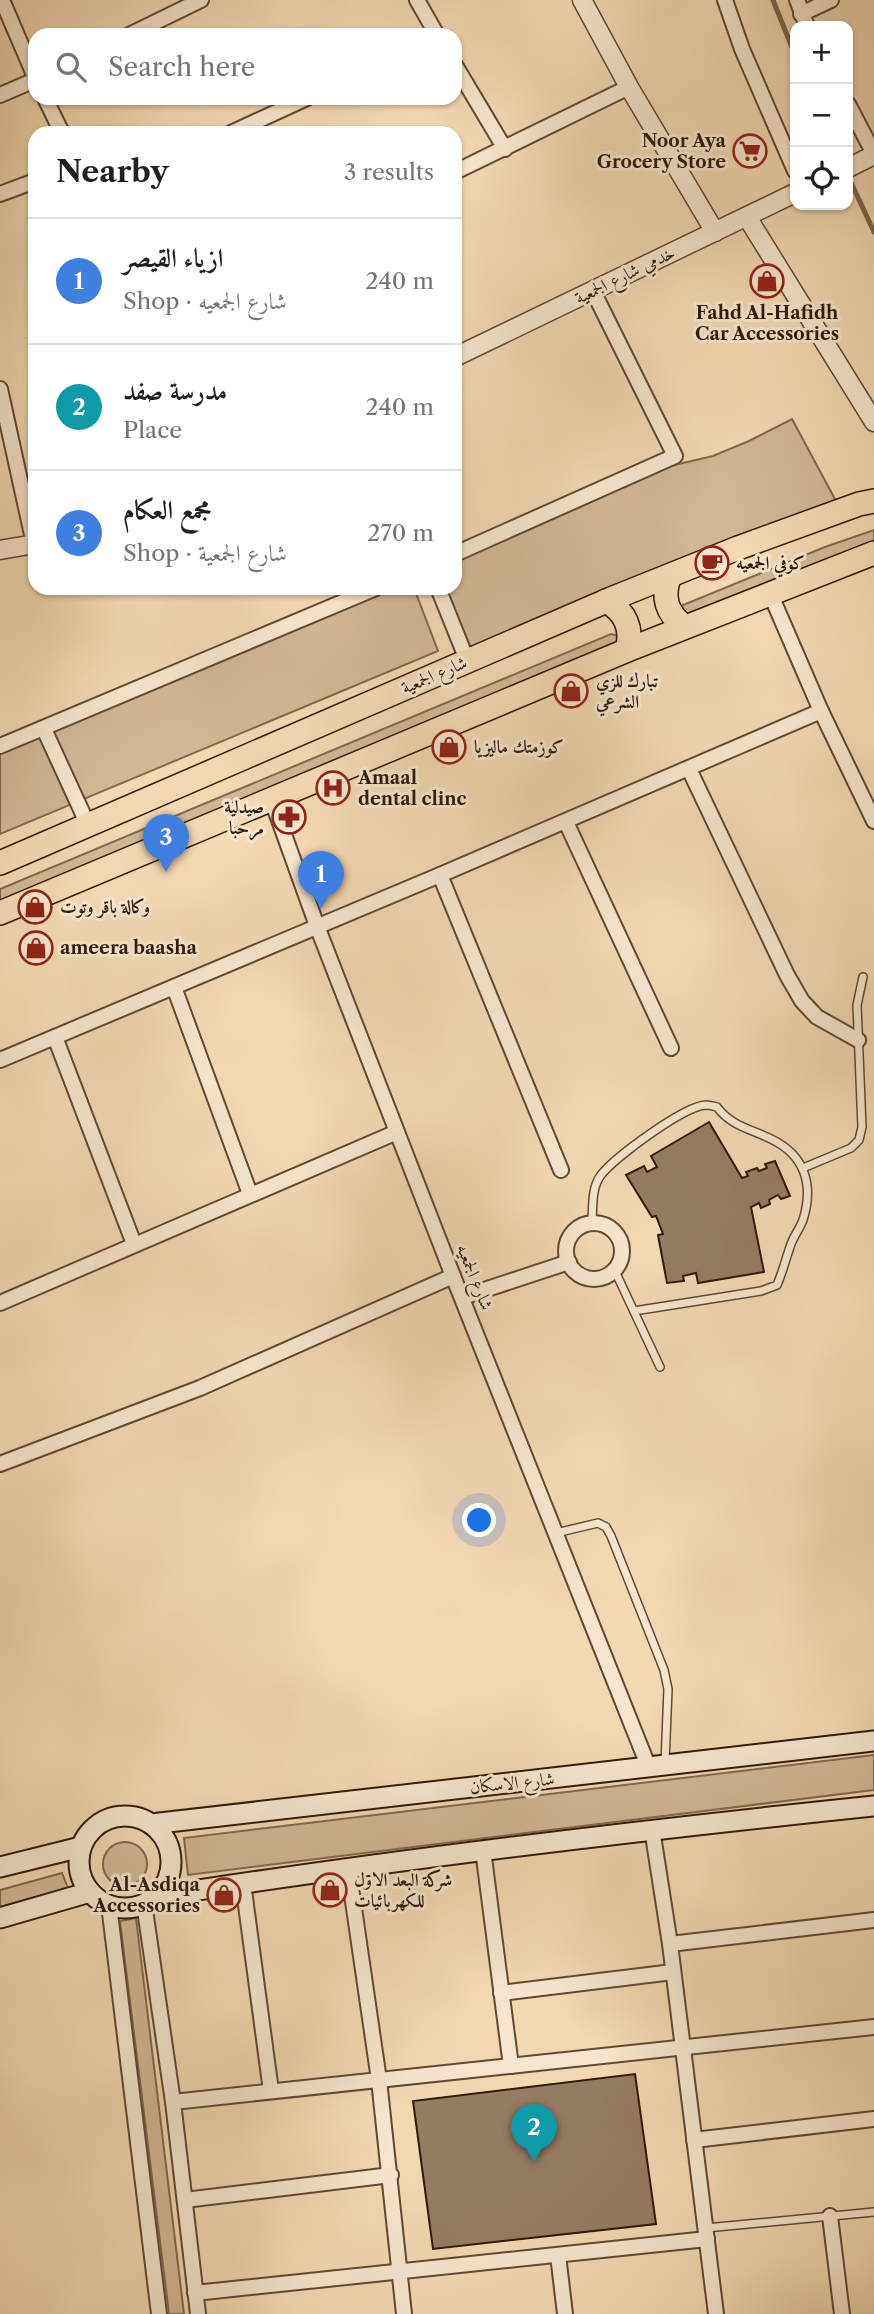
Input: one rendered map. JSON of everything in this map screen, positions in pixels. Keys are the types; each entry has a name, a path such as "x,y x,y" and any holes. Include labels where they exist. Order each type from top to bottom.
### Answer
{"main road":[{"name":"شارع الجمعية","path":"0,863 606,601 738,548 874,501"},
{"path":"0,913 627,650 874,553"},
{"path":"670,576 666,585 667,605 677,621 685,627"},
{"path":"606,601 615,606 627,621 630,641 627,650"},
{"name":"شارع الاسكان","path":"150,1824 874,1741"},
{"path":"149,1900 163,1888 170,1866 166,1842 160,1832 150,1824 128,1816 105,1821 95,1827 81,1847 79,1870 90,1892 109,1905 121,1908 149,1900 243,1883 348,1867 652,1829 874,1806"},
{"path":"0,1867 81,1847"},
{"path":"0,1918 90,1892"}],"street":[{"path":"2,0 28,61"},
{"path":"143,28 201,0"},
{"path":"417,0 433,28"},
{"path":"582,0 629,87 715,232"},
{"path":"725,0 742,49 790,159"},
{"path":"802,14 831,0"},
{"path":"462,77 505,149"},
{"path":"0,95 28,81"},
{"path":"462,169 629,87"},
{"path":"48,105 59,126"},
{"path":"246,126 292,105"},
{"path":"853,114 874,155 853,166"},
{"path":"0,194 28,184"},
{"name":"خدمي شارع الجمعية","path":"462,354 790,196"},
{"path":"747,217 874,422"},
{"path":"462,551 675,456 593,291"},
{"path":"0,389 28,513"},
{"path":"0,550 28,545"},
{"path":"770,593 821,711 874,821"},
{"path":"0,746 360,595"},
{"path":"441,595 467,660"},
{"path":"0,1060 821,711"},
{"path":"44,729 88,825"},
{"path":"689,769 786,975 802,1001 817,1017 859,1040"},
{"name":"شارع الجمعيه","path":"271,798 317,926 453,1276 556,1533 657,1767"},
{"path":"566,821 671,1048"},
{"path":"440,875 561,1170"},
{"path":"174,987 250,1194"},
{"path":"55,1037 134,1244"},
{"path":"0,1286 3,1302 397,1132"},
{"path":"592,1224 607,1226 620,1240 622,1249 621,1258 614,1269 593,1279 576,1272 569,1262 566,1248 568,1240 580,1227 592,1224"},
{"path":"463,1297 569,1262"},
{"path":"0,1464 200,1388 453,1276"},
{"path":"652,1829 670,1944 716,2314"},
{"path":"484,1850 511,2066"},
{"path":"348,1867 391,2175 404,2314"},
{"path":"243,1883 271,2091"},
{"path":"149,1900 198,2314"},
{"path":"109,1905 159,2314"},
{"path":"670,1944 874,1920"},
{"path":"502,1993 673,1972"},
{"path":"173,2102 874,2027"},
{"path":"694,2140 874,2119"},
{"path":"185,2200 391,2175"},
{"path":"830,2216 842,2314"},
{"path":"195,2293 558,2255 706,2234"},
{"path":"558,2255 565,2314"}],"lane":[{"path":"803,1168 850,1148 859,1140 862,1127 857,1005 863,977"},
{"path":"592,1224 594,1187 600,1175 632,1146 688,1111 705,1105 717,1107 723,1116 735,1124 774,1140 792,1153 803,1168 808,1182 803,1220 791,1244 777,1285 761,1291 634,1311"},
{"path":"614,1269 660,1367"},
{"path":"556,1533 598,1523 606,1527 611,1536 664,1670 668,1689 657,1767"},
{"path":"706,2234 874,2212"}],"shaded area":[{"path":"792,419 836,501 471,654 442,595 462,595 462,549 670,466 713,456"},
{"path":"874,530 874,543 684,620 679,613 683,605"},
{"path":"350,595 417,595 438,651 0,834 0,743"},
{"path":"611,634 619,636 622,641 0,904 0,889"},
{"path":"874,1755 874,1790 188,1875 184,1838"},
{"path":"125,1842 134,1843 141,1848 146,1855 146,1873 141,1880 134,1885 125,1886 116,1885 109,1880 104,1873 103,1864 104,1855 109,1848 116,1843"},
{"path":"62,1873 68,1888 0,1907 0,1890"},
{"path":"136,1918 184,2314 169,2314 120,1921"}],"building":[{"path":"709,1122 742,1178 748,1176 746,1172 767,1168 765,1164 775,1161 790,1196 781,1199 778,1195 769,1200 770,1204 761,1208 759,1203 751,1207 764,1272 698,1283 696,1273 683,1276 684,1281 667,1283 658,1235 663,1234 656,1216 652,1217 626,1175 644,1166 647,1172 657,1167 651,1156"},
{"path":"635,2074 656,2224 433,2249 413,2101"}],"waterway":[{"path":"773,0 790,42"},
{"path":"853,187 874,232"}],"place":[{"name":"Noor Aya Grocery Store","path":"750,151"},
{"name":"Fahd Al-Hafidh Car Accessories","path":"767,281"},
{"name":"كوفي الجمعيه","path":"712,563"},
{"name":"تبارك للزي الشرعي","path":"571,691"},
{"name":"كوزمتك ماليزيا","path":"449,747"},
{"name":"Amaal dental clinc","path":"333,788"},
{"name":"صيدلية مرحبا","path":"289,817"},
{"name":"مجمع العكام","path":"166,872"},
{"name":"وكالة باقر وتوت","path":"35,907"},
{"name":"ازياء القيصر","path":"321,909"},
{"name":"ameera baasha","path":"36,948"},
{"name":"شركة البعد الاول للكهربائيات","path":"330,1890"},
{"name":"Al-Asdiqa Accessories","path":"224,1895"},
{"name":"مدرسة صفد","path":"534,2162"}]}
